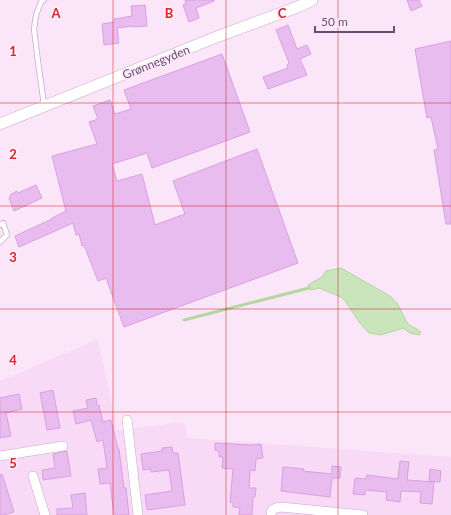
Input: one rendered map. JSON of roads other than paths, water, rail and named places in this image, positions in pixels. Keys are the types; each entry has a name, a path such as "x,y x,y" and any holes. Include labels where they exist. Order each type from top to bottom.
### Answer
{"street":[{"name":"Grønnegyden","path":"0,124 312,0"},
{"path":"127,420 138,515"},
{"path":"0,456 63,446"},
{"path":"33,476 45,515"},
{"path":"271,515 272,510 281,507 363,515"}],"lane":[{"path":"44,0 41,2 36,15 34,29 44,107"},
{"path":"0,225 3,223 7,235 0,242"}],"waterway":[{"path":"184,320 309,288"}]}
